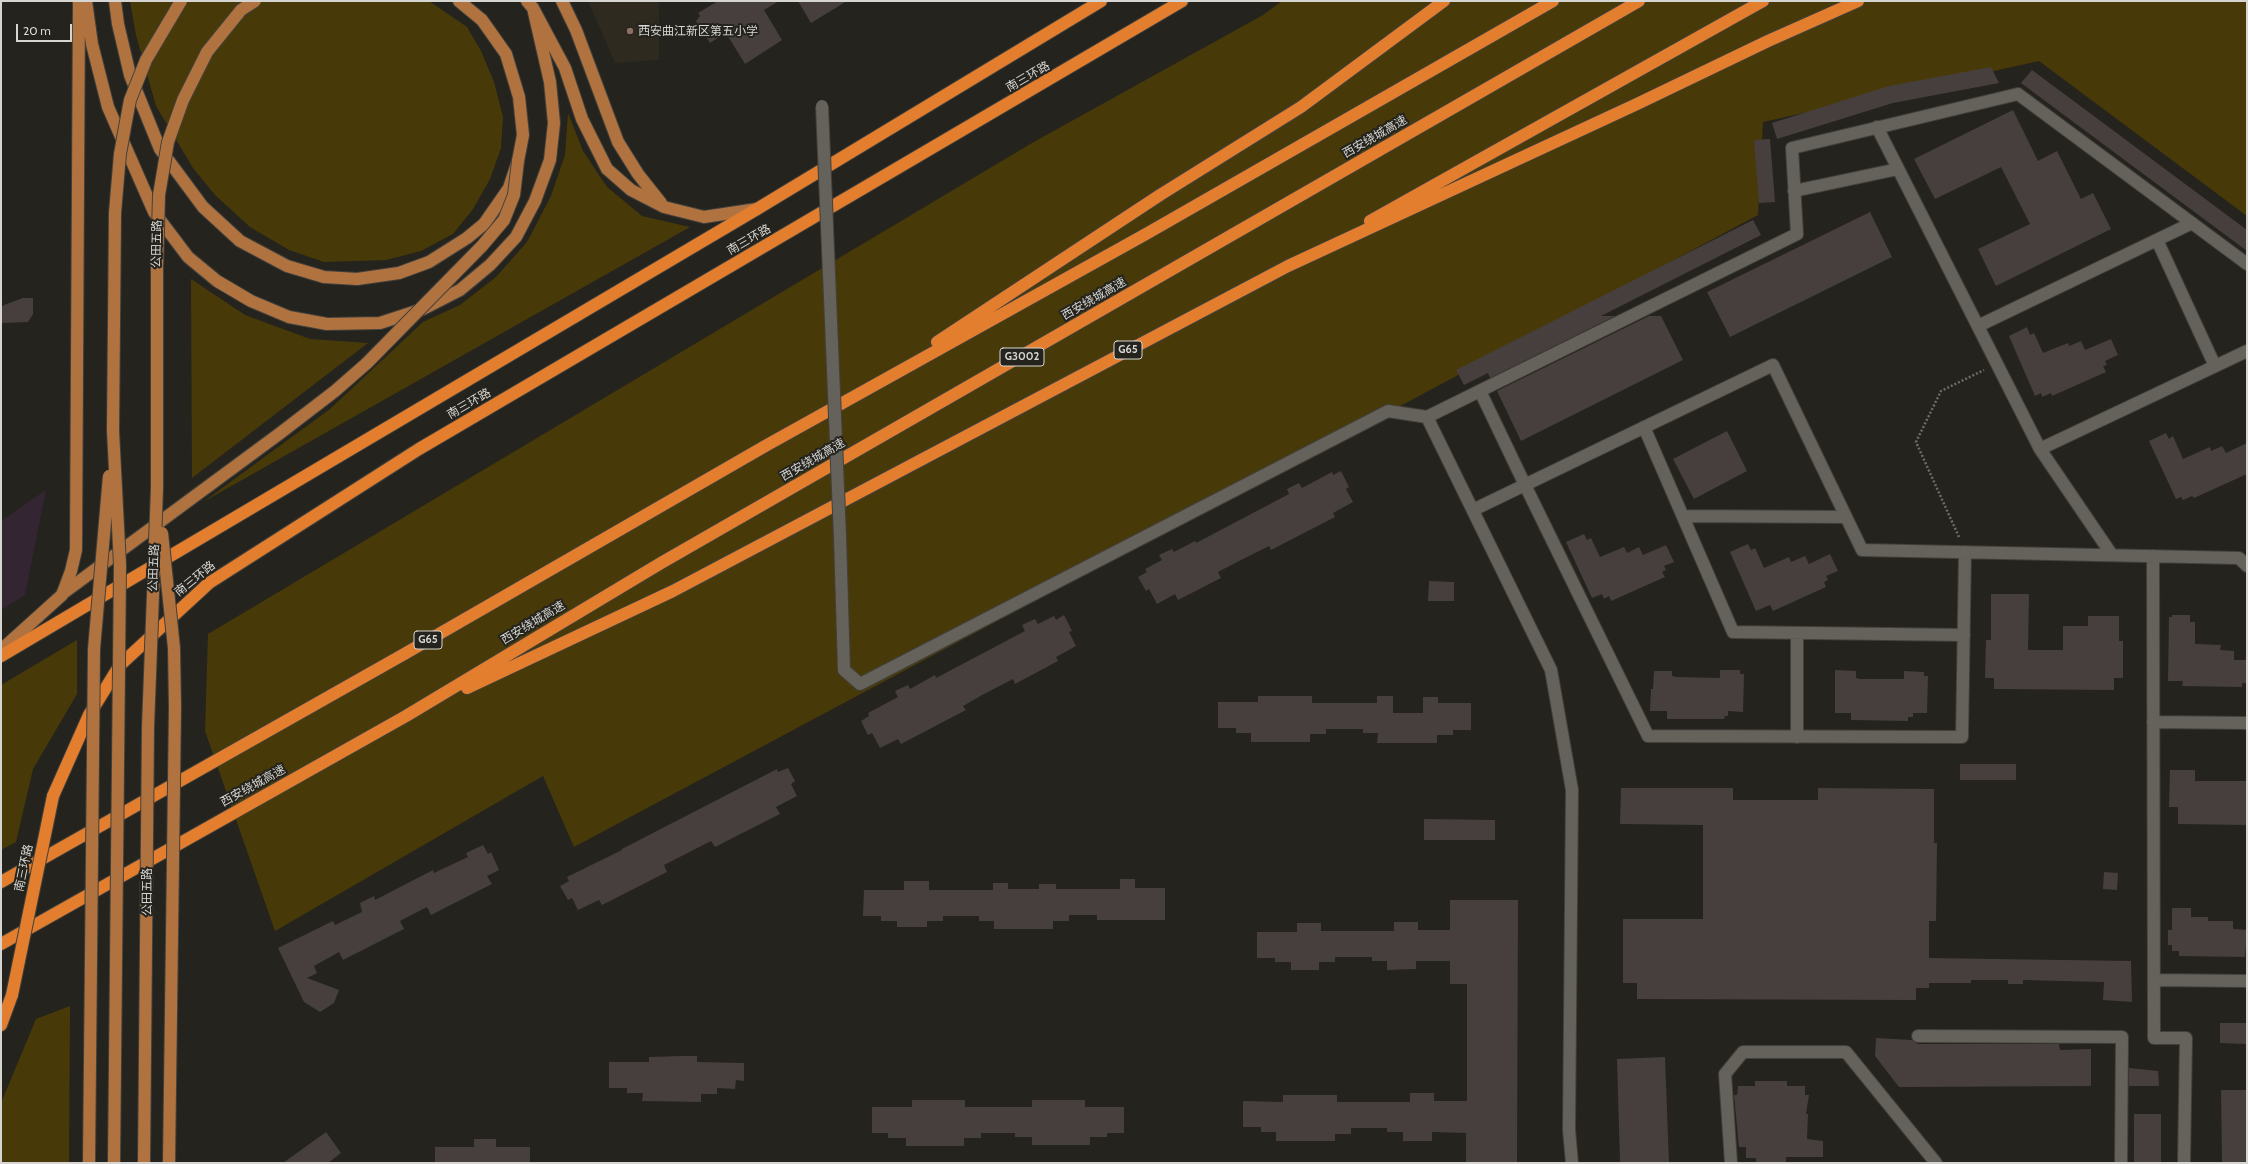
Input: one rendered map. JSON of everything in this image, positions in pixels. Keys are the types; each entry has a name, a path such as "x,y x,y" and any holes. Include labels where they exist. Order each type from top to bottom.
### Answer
{"highway":[{"name":"南三环路","path":"1,656 757,209 1101,1"},
{"name":"南三环路","path":"1,1025 12,995 53,796 89,715 120,665 209,583 419,449 1182,1"},
{"path":"854,396 1160,195 1301,107 1444,1"},
{"name":"G65","path":"1,882 854,396 1152,230 1552,1"},
{"name":"西安绕城高速","path":"1,944 406,716 661,563 1639,1"},
{"path":"1288,266 1763,1"},
{"name":"G65","path":"406,716 673,591 1288,266 1616,114 1768,41 1858,1"}],"main road":[{"path":"62,595 71,572 76,550 79,1"},
{"path":"86,1 92,44 108,107 133,167 159,218 188,257 217,281 251,301 289,317 327,324 380,323 423,309 460,290 490,265 516,237 535,201 550,160 554,123 550,82 530,5"},
{"path":"115,1 118,24 130,75 160,149 203,207 240,241 287,266 324,277 357,279 399,273 429,262 467,238 484,224 509,188 518,161"},
{"path":"114,1163 120,565 113,430 115,213 120,154 130,100 146,60 181,1"},
{"name":"公田五路","path":"144,1163 148,727 157,488 157,267 159,195 168,142 183,100 207,52 242,10 255,1"},
{"path":"1,650 62,595 336,391 367,363 482,246 504,220 514,195 522,136 520,97 506,54 482,20 459,1"},
{"path":"562,1 576,30 618,142 638,174 664,207"},
{"path":"530,5 565,68 582,118 607,169 631,190 664,207 704,218 757,209"},
{"path":"89,1163 94,650 113,430"},
{"path":"157,488 174,648 169,1163"}],"street":[{"path":"822,106 844,670 860,684 1388,410 1427,417 1797,234 1792,148 2018,94 2247,264"},
{"path":"1877,128 2040,449 2112,555"},
{"path":"1794,191 1898,169"},
{"path":"1978,326 2192,223"},
{"path":"2157,240 2214,366"},
{"path":"2040,449 2247,351"},
{"path":"1473,510 1773,365 1862,550 2244,559"},
{"path":"1480,391 1524,485 1648,736 1962,737 1966,552"},
{"path":"1427,417 1551,670 1572,790 1569,1130 1572,1163"},
{"path":"1644,428 1733,632 1964,635"},
{"path":"1683,516 1846,517"},
{"path":"2153,556 2154,1038 2186,1038 2184,1163"},
{"path":"1797,632 1797,737"},
{"path":"2153,722 2247,722"},
{"path":"2154,980 2247,981"},
{"path":"1918,1036 2122,1037 2121,1163"},
{"path":"1731,1163 1725,1074 1743,1052 1846,1052 1936,1163"}],"path":[{"path":"1966,552 1916,442 1941,391 1997,364"}],"shaded area":[{"path":"130,1 429,1 467,27 481,51 494,82 503,117 501,148 490,179 473,209 453,234 421,251 386,260 324,262 289,250 250,227 215,195 193,168 156,106 136,35"},
{"name":"西安曲江新区第五小学","path":"588,1 659,1 659,60 615,63"},
{"path":"1282,1 2247,1 2247,216 2039,61 1763,122 1758,215 574,847 543,776 275,931 205,731 208,634 1032,143 1263,15"},
{"path":"568,113 583,151 607,187 642,216 690,227 203,502 330,409 423,322 460,305 496,277 527,242 551,196 565,155"},
{"path":"191,279 245,315 310,339 368,343 192,478"},
{"path":"46,490 25,595 1,610 1,521"},
{"path":"77,640 77,694 33,769 16,842 1,850 1,685"},
{"path":"70,1006 69,1163 1,1163 1,1103 36,1019"}],"building":[{"path":"718,1 779,1 764,10 782,40 745,64 726,33 710,43 696,21 700,16 698,13"},
{"path":"798,1 847,1 811,23"},
{"path":"1991,67 1999,83 1893,103 1777,139 1772,123 1889,86"},
{"path":"2032,70 2247,230 2247,251 2021,83"},
{"path":"2013,110 2038,161 2057,151 2081,199 2093,193 2111,229 1996,286 1978,249 2030,224 2001,167 1935,199 1914,159"},
{"path":"1770,139 1775,202 1759,203 1754,140"},
{"path":"1870,212 1892,257 1730,337 1707,292"},
{"path":"1753,220 1761,235 1601,316 1615,316 1490,378 1488,373 1464,385 1456,370"},
{"path":"23,298 33,298 33,314 28,322 1,323 1,308 4,305"},
{"path":"1649,316 1661,316 1683,360 1521,441 1497,391"},
{"path":"2027,327 2030,335 2034,333 2043,353 2068,343 2069,346 2081,341 2085,350 2111,339 2118,355 2105,361 2107,365 2103,366 2106,372 2052,396 2051,393 2042,397 2041,393 2035,396 2009,336"},
{"path":"1727,431 1747,471 1694,499 1673,459"},
{"path":"2166,433 2169,439 2173,436 2183,459 2210,447 2211,451 2222,446 2226,453 2247,443 2247,474 2194,498 2192,496 2183,500 2181,497 2176,499 2149,441"},
{"path":"1341,471 1349,487 1346,489 1353,502 1333,513 1335,517 1271,550 1269,546 1218,572 1221,578 1178,600 1175,594 1157,604 1149,589 1146,591 1138,577 1147,572 1145,569 1162,560 1159,555 1172,549 1174,552 1195,541 1196,543 1289,494 1287,489 1299,483 1302,488 1332,472 1333,475"},
{"path":"1584,534 1587,540 1591,538 1600,557 1624,547 1627,553 1639,547 1643,555 1666,545 1674,562 1664,566 1666,570 1662,572 1665,577 1611,601 1609,596 1604,599 1602,594 1592,598 1566,542"},
{"path":"1748,544 1751,550 1755,548 1764,568 1789,557 1791,562 1805,556 1809,564 1830,554 1838,571 1826,576 1828,580 1824,582 1826,587 1773,611 1770,605 1756,611 1730,552"},
{"path":"1429,581 1454,582 1454,601 1428,601"},
{"path":"1991,594 2029,594 2028,650 2063,650 2063,626 2088,626 2088,616 2119,616 2119,641 2123,641 2123,678 2114,678 2114,690 1994,689 1994,678 1985,678 1986,640 1991,640"},
{"path":"1064,615 1072,631 1069,632 1076,646 1056,657 1058,661 1015,684 1013,679 984,694 963,706 966,710 901,744 898,739 880,748 872,733 868,735 861,721 869,716 868,713 898,697 895,691 908,685 910,689 935,675 936,678 1025,631 1022,625 1035,619 1038,624 1054,616 1056,620"},
{"path":"2172,615 2190,615 2190,622 2195,622 2195,644 2221,645 2220,650 2234,651 2234,660 2247,660 2247,683 2242,683 2242,687 2182,686 2183,681 2168,681 2169,617 2172,617"},
{"path":"1720,670 1740,670 1740,674 1744,674 1743,712 1728,711 1728,716 1725,716 1724,719 1667,719 1667,711 1650,711 1654,671 1672,671 1672,676 1676,677 1720,678"},
{"path":"1835,670 1856,671 1856,678 1860,679 1904,679 1904,671 1924,672 1924,676 1928,676 1927,713 1913,713 1913,717 1908,717 1908,721 1851,720 1851,713 1835,713"},
{"path":"1258,696 1312,696 1312,703 1377,703 1377,696 1393,696 1393,713 1423,713 1423,697 1438,697 1438,703 1471,703 1471,730 1453,730 1453,735 1437,735 1437,743 1377,743 1378,733 1363,733 1363,729 1326,729 1326,734 1310,734 1310,742 1251,742 1251,733 1236,733 1236,728 1218,728 1218,702 1258,702"},
{"path":"1960,764 2016,764 2016,780 1960,780"},
{"path":"788,768 795,781 791,784 797,796 776,807 780,814 715,847 711,841 664,865 667,872 602,905 599,900 578,910 572,898 568,900 560,886 569,881 567,877 777,769 778,772"},
{"path":"2170,770 2195,770 2195,781 2247,781 2247,825 2178,824 2178,807 2169,807"},
{"path":"1621,788 1733,788 1733,800 1818,800 1818,788 1934,789 1934,843 1937,843 1936,921 1929,921 1929,958 2131,961 2132,1002 2103,1000 2104,982 2023,980 2023,984 2008,984 2008,980 1971,980 1971,983 1929,983 1929,988 1916,988 1916,1000 1637,999 1637,983 1623,983 1623,919 1703,919 1703,825 1620,824"},
{"path":"1424,819 1495,820 1495,840 1424,840"},
{"path":"483,845 488,854 491,852 499,870 487,876 492,884 431,915 427,907 400,921 404,929 343,960 339,952 314,966 317,973 307,978 339,990 334,1003 320,1012 304,1002 278,948 333,921 335,925 362,912 360,903 374,896 375,900 433,870 434,873 468,857 466,853"},
{"path":"2104,872 2118,873 2117,890 2103,889"},
{"path":"1120,879 1135,879 1135,888 1165,888 1165,920 1097,920 1097,915 1069,915 1069,921 1053,921 1053,929 994,929 994,921 979,921 979,916 943,916 943,921 927,921 927,927 897,927 897,921 881,921 881,916 863,916 864,890 904,890 904,881 929,881 929,890 993,890 993,883 1008,883 1008,889 1039,889 1039,884 1056,884 1056,889 1120,889"},
{"path":"1450,900 1518,900 1517,1163 1466,1163 1466,1133 1432,1132 1432,1141 1403,1141 1403,1132 1387,1132 1387,1128 1351,1128 1351,1134 1335,1134 1335,1141 1276,1141 1276,1132 1261,1132 1261,1127 1243,1127 1243,1101 1283,1102 1283,1095 1337,1095 1337,1102 1410,1102 1410,1093 1434,1093 1434,1101 1467,1101 1467,984 1450,984 1450,961 1416,961 1416,969 1387,970 1387,961 1372,961 1372,957 1335,957 1335,962 1319,962 1319,970 1291,970 1291,962 1275,962 1275,958 1257,958 1257,932 1297,932 1297,923 1321,923 1321,931 1394,931 1394,922 1418,922 1418,930 1450,930"},
{"path":"2172,908 2191,908 2191,917 2208,917 2208,921 2233,921 2233,929 2247,930 2245,957 2179,956 2179,951 2172,951 2172,945 2168,945 2168,930 2172,930"},
{"path":"2220,1023 2247,1023 2247,1044 2220,1043"},
{"path":"1876,1038 1912,1040 1918,1044 2059,1044 2060,1050 2091,1049 2091,1086 1899,1087 1875,1056"},
{"path":"697,1056 697,1062 744,1063 744,1081 736,1080 735,1089 717,1088 717,1094 701,1094 701,1102 642,1101 643,1093 627,1093 627,1088 609,1088 609,1062 649,1062 649,1057"},
{"path":"1665,1057 1669,1163 1620,1163 1617,1059"},
{"path":"2129,1068 2158,1071 2159,1086 2129,1086"},
{"path":"1755,1081 1787,1081 1787,1086 1805,1086 1805,1095 1809,1095 1806,1114 1808,1114 1807,1139 1823,1141 1823,1157 1786,1157 1786,1163 1756,1163 1756,1158 1746,1158 1746,1147 1739,1147 1734,1095 1737,1095 1738,1086 1755,1086"},
{"path":"2221,1090 2247,1090 2247,1163 2222,1163"},
{"path":"912,1100 965,1100 965,1107 1032,1107 1032,1100 1085,1100 1085,1107 1124,1107 1124,1133 1107,1133 1107,1137 1090,1137 1090,1145 1032,1145 1032,1137 1015,1137 1015,1133 981,1133 981,1138 964,1138 964,1146 906,1146 906,1138 888,1138 888,1133 872,1133 872,1107 912,1107"},
{"path":"2134,1114 2161,1114 2161,1163 2134,1163"},
{"path":"326,1132 341,1153 328,1163 283,1163"},
{"path":"474,1139 496,1139 496,1147 530,1147 530,1163 435,1163 435,1147 474,1147"}],"place":[{"name":"西安曲江新区第五小学","path":"630,31"}]}
